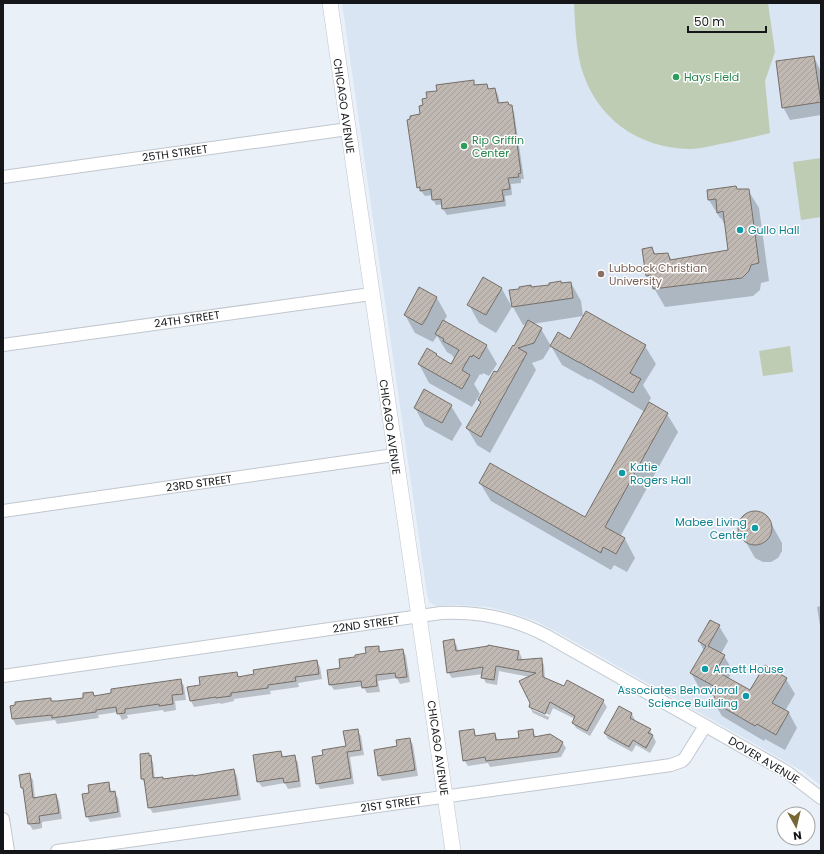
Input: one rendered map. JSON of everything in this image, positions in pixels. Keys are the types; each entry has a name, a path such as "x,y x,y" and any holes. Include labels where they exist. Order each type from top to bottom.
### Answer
{"street":[{"name":"CHICAGO AVENUE","path":"330,3 452,851"},
{"name":"25TH STREET","path":"3,177 348,129"},
{"name":"24TH STREET","path":"3,345 371,294"},
{"name":"23RD STREET","path":"3,511 394,454"},
{"name":"22ND STREET","path":"3,676 418,616 441,613 466,613 498,618 524,626 547,636 705,726"},
{"name":"21ST STREET","path":"57,851 671,765 682,761 685,758 705,726"},
{"name":"DOVER AVENUE","path":"705,726 787,772 821,798"},
{"path":"3,819 8,851"}],"shaded area":[{"name":"Lubbock Christian University","path":"342,3 821,3 821,786 804,772 536,621 489,607 458,605 436,606 429,602"}],"green space":[{"name":"Hays Field","path":"574,3 768,3 775,52 765,81 770,133 690,149 653,143 636,136 621,127 608,115 597,101 588,85 581,67 575,27"},
{"path":"821,158 821,217 801,220 793,162"},
{"path":"790,346 793,372 763,376 759,351"}],"building":[{"path":"814,56 821,102 782,108 776,61"},
{"name":"Rip Griffin Center","path":"474,80 474,85 487,84 488,89 495,88 498,103 508,102 509,105 512,105 521,173 518,174 519,177 508,178 510,189 502,190 504,201 442,209 441,199 432,200 431,189 420,191 420,187 417,188 407,120 410,119 410,116 420,114 419,106 423,105 422,99 427,98 426,92 437,91 436,85"},
{"name":"Gullo Hall","path":"736,186 737,189 749,189 759,263 751,265 749,271 742,278 653,289 651,275 646,276 642,249 652,247 654,254 668,253 670,260 728,250 723,211 717,213 716,199 708,200 707,190"},
{"path":"483,277 502,288 486,315 467,305"},
{"path":"561,281 561,283 571,282 573,298 512,307 509,290 519,289 519,287 531,285 531,287 549,285 549,283"},
{"path":"419,287 437,297 422,325 404,315"},
{"path":"586,311 646,345 630,373 641,379 633,393 550,346 558,332 570,339"},
{"path":"443,320 487,345 479,359 473,355 472,357 470,356 462,370 470,375 462,389 418,364 427,348 451,364 459,350 443,341 444,339 435,334"},
{"path":"528,320 542,328 534,343 518,348 527,353 481,437 466,428 481,402 478,400 494,371 497,372 513,345 514,346"},
{"path":"424,389 452,405 442,423 414,408"},
{"name":"Katie Rogers Hall","path":"649,402 668,413 605,527 625,538 616,554 603,547 601,553 479,483 490,463 585,517"},
{"name":"Mabee Living Center","path":"755,511 767,516 772,528 767,540 755,545 743,540 738,528 743,516"},
{"name":"Associates Behavioral Science Building","path":"710,620 720,625 708,646 725,655 716,671 750,690 765,665 787,678 772,703 789,712 776,735 757,724 755,726 712,701 719,689 690,673 706,646 698,641"},
{"path":"454,639 456,651 488,645 519,651 517,660 542,658 543,677 564,686 567,680 604,700 587,731 572,723 575,716 550,702 545,714 529,707 530,703 519,681 536,673 496,666 494,680 481,678 483,667 447,673 443,641"},
{"path":"379,646 379,652 403,649 407,677 396,678 395,673 376,675 377,686 362,688 361,681 329,685 327,670 340,668 339,659 355,657 355,655 366,653 365,647"},
{"path":"317,660 319,674 295,677 296,681 268,685 268,688 231,693 231,696 190,701 187,687 200,685 199,677 237,672 238,677 254,674 253,670"},
{"path":"181,679 183,694 172,695 173,704 159,706 159,704 125,709 125,713 117,714 116,707 96,710 96,712 52,718 52,715 12,719 10,706 15,705 15,702 51,698 51,701 57,701 83,698 83,693 93,692 94,696 111,693 111,689"},
{"path":"619,706 632,713 630,718 651,729 648,733 653,735 646,748 633,740 629,747 604,733"},
{"path":"358,729 361,750 347,752 351,778 316,784 312,757 323,755 322,750 346,746 343,731"},
{"path":"474,729 475,736 495,733 496,740 519,738 518,731 533,729 534,737 550,734 563,742 558,752 486,761 485,757 463,761 459,731"},
{"path":"410,738 415,770 378,776 374,750 397,746 396,740"},
{"path":"281,751 282,757 295,755 299,781 284,783 283,778 257,782 253,755"},
{"path":"149,753 149,756 151,755 153,778 163,777 163,779 193,776 234,769 238,795 148,808 144,779 141,779 140,754"},
{"path":"30,773 33,798 56,794 59,813 39,816 40,823 28,824 23,788 21,788 19,775"},
{"path":"109,782 110,792 115,791 118,812 86,817 82,794 89,793 88,785"}],"place":[{"name":"Hays Field","path":"676,77"},
{"name":"Rip Griffin Center","path":"464,146"},
{"name":"Gullo Hall","path":"740,230"},
{"name":"Lubbock Christian University","path":"601,274"},
{"name":"Katie Rogers Hall","path":"622,473"},
{"name":"Mabee Living Center","path":"755,528"},
{"name":"Arnett House","path":"705,669"},
{"name":"Associates Behavioral Science Building","path":"746,696"}]}
